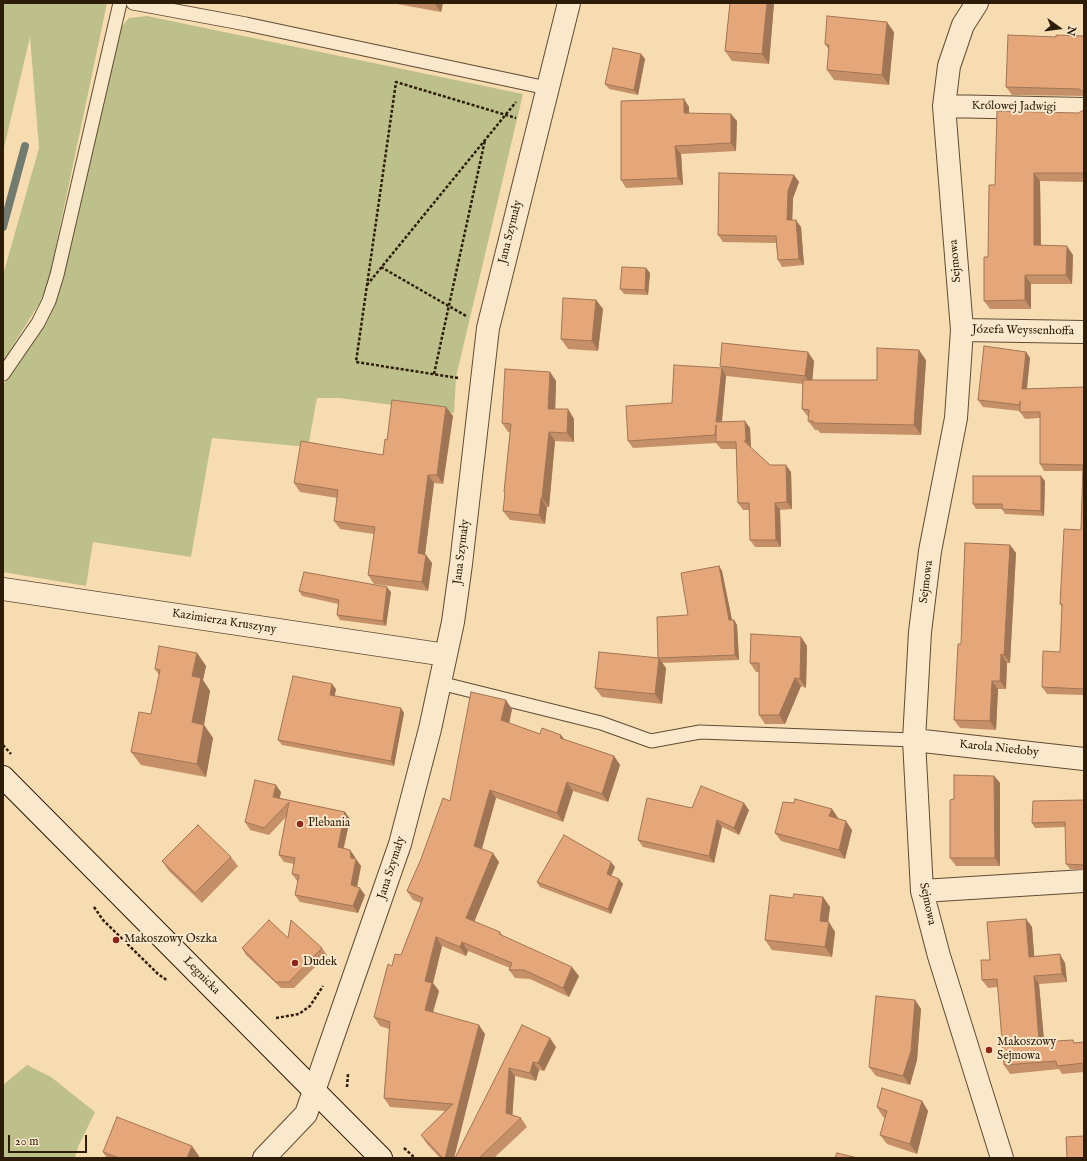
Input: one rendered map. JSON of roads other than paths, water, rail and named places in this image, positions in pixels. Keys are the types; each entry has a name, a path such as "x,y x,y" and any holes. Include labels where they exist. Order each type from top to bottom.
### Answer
{"street":[{"name":"Jana Szymały","path":"264,1158 306,1114 336,1032 400,844 446,655 461,564 488,328 538,125 538,87 570,3"},
{"name":"Sejmowa","path":"977,3 963,25 948,66 944,106 962,330 956,418 930,551 920,632 914,740 922,891 939,956 1002,1158"},
{"name":"Królowej Jadwigi","path":"944,106 1084,109"},
{"name":"Józefa Weyssenhoffa","path":"962,330 1084,332"},
{"name":"Kazimierza Kruszyny","path":"3,589 446,655"},
{"name":"Karola Niedoby","path":"914,740 1084,759"},
{"name":"Legnicka","path":"3,777 381,1158"},
{"path":"922,891 1084,881"}],"lane":[{"path":"3,374 38,323 49,301 55,281 120,3"},
{"path":"134,3 246,24 538,87"},
{"path":"440,683 601,723 651,741 700,732 914,740"}],"waterway":[{"path":"3,227 25,146"}],"place":[{"name":"Plebania","path":"300,824"},
{"name":"Makoszowy Oszka","path":"116,940"},
{"name":"Dudek","path":"295,963"},
{"name":"Makoszowy Sejmowa","path":"989,1050"}]}
